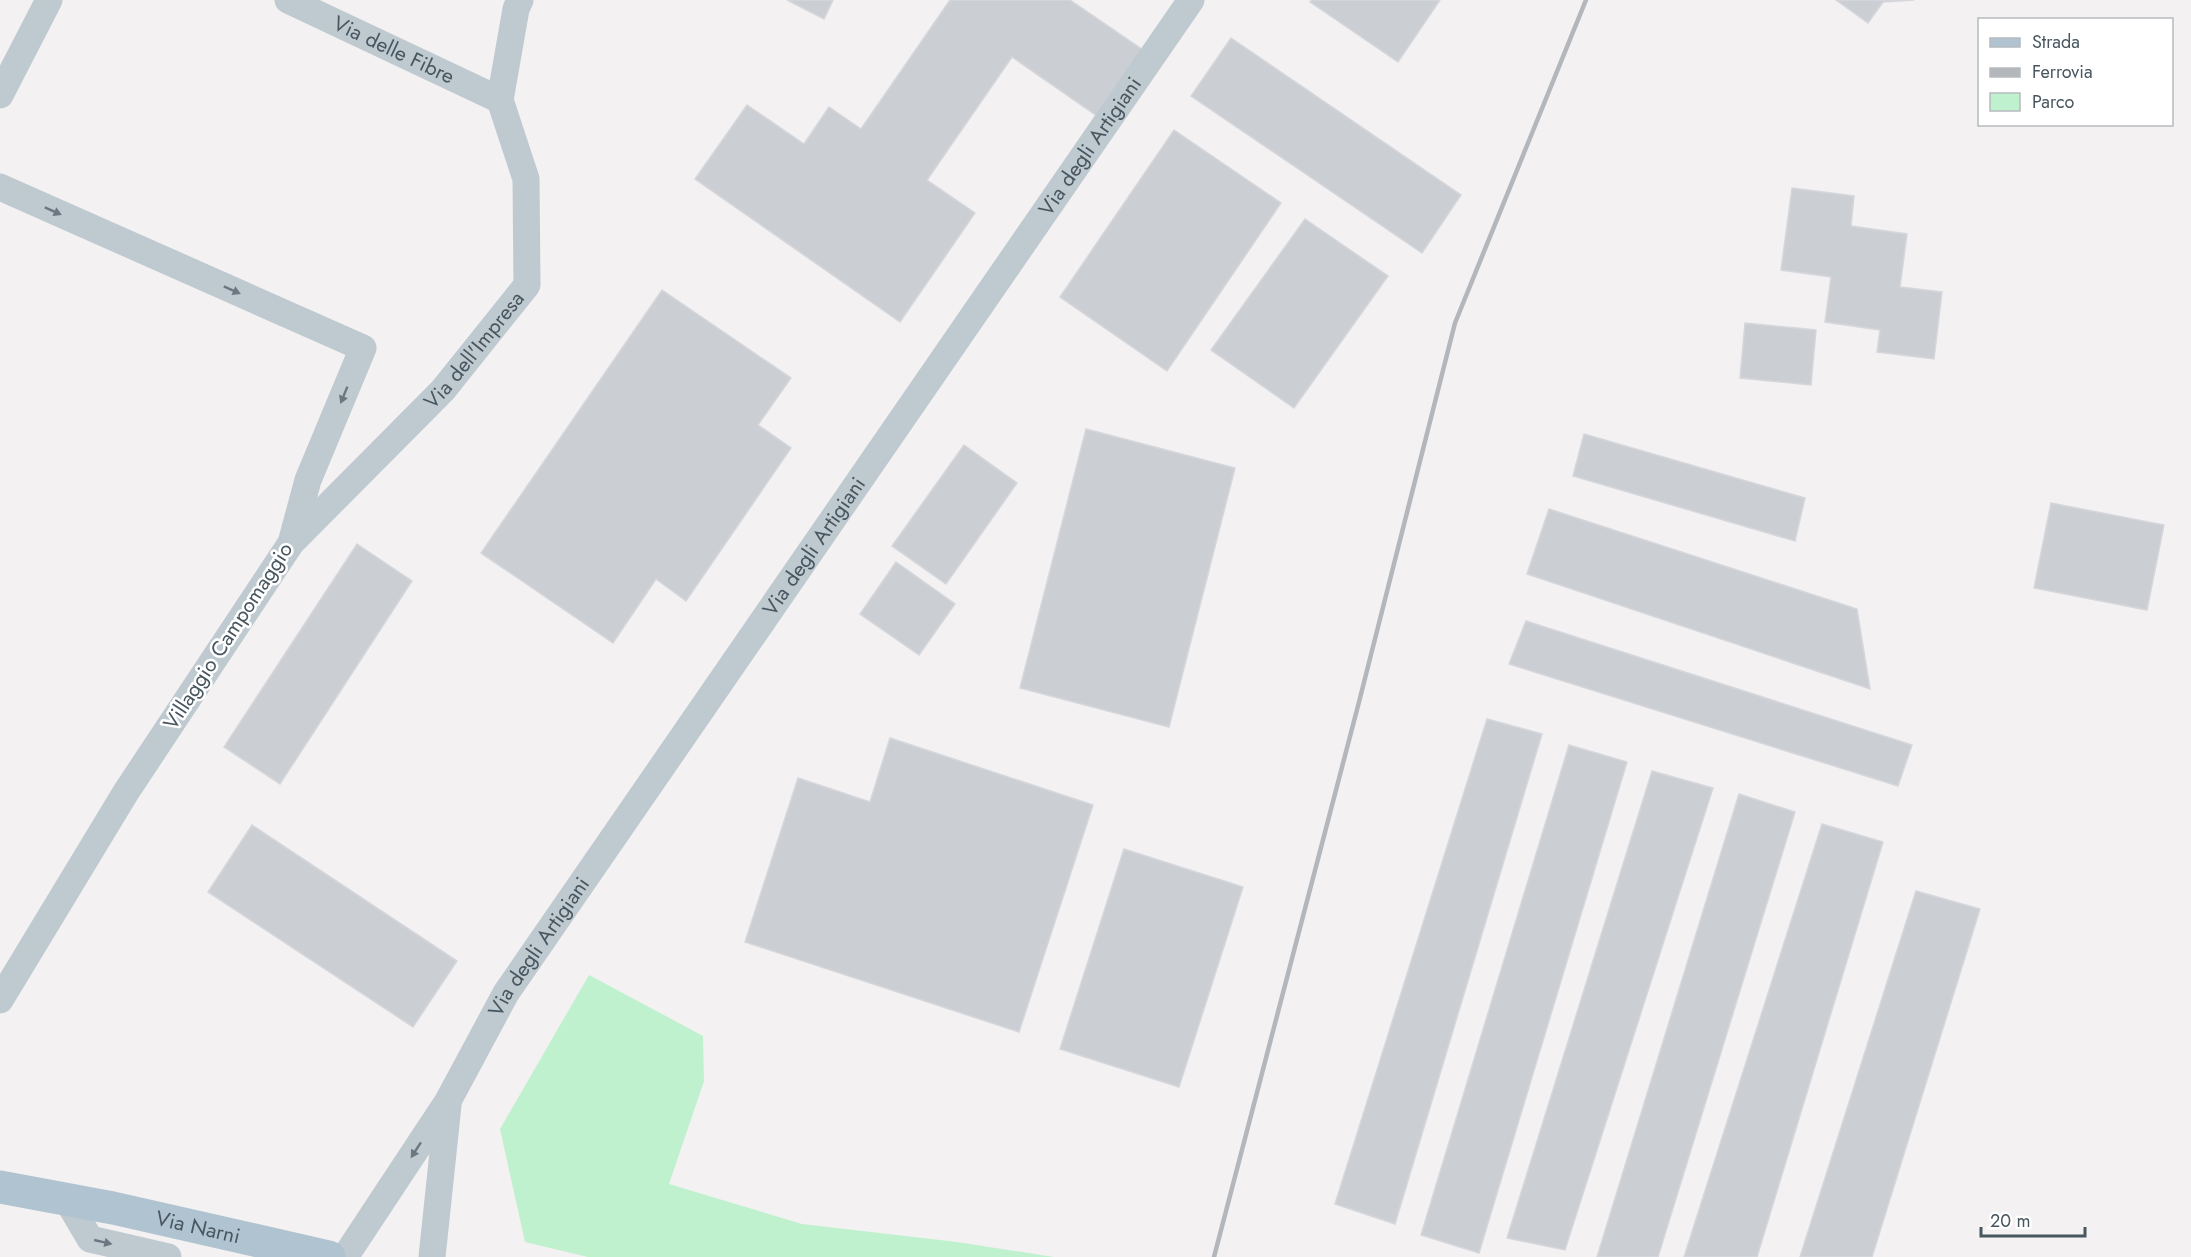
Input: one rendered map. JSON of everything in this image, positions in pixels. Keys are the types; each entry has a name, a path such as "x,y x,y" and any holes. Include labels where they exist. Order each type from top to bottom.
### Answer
{"main road":[{"name":"Via Narni","path":"0,1187 329,1257"}],"street":[{"path":"0,95 49,0"},
{"name":"Via delle Fibre","path":"288,0 500,100"},
{"name":"Via dell'Impresa","path":"291,543 442,390 527,285 526,179 500,100 516,9 520,0"},
{"name":"Via degli Artigiani","path":"345,1257 448,1101 506,993 1191,0"},
{"name":"Villaggio Campomaggio","path":"0,187 363,348 309,480 291,543 126,792 0,1000"},
{"name":"Via degli Artigiani","path":"432,1257 448,1101"},
{"name":"Via Narni","path":"67,1200 90,1239 168,1257"}],"green space":[{"path":"589,975 703,1036 704,1081 669,1184 802,1224 957,1242 1054,1257 588,1257 525,1242 500,1129"}],"building":[{"path":"787,0 833,0 824,19"},
{"path":"950,0 1070,0 1143,50 1097,116 1012,57 927,180 975,213 900,322 695,179 747,105 804,144 829,107 861,129"},
{"path":"1312,0 1440,0 1398,62 1310,2"},
{"path":"1836,0 1914,0 1883,2 1868,23"},
{"path":"1231,38 1461,195 1422,253 1191,96"},
{"path":"1174,130 1281,203 1167,371 1060,297"},
{"path":"1792,188 1854,196 1851,226 1907,234 1900,287 1942,292 1934,359 1877,352 1880,330 1825,322 1831,277 1781,270"},
{"path":"1305,219 1388,276 1294,408 1211,350"},
{"path":"662,290 791,378 758,425 791,448 686,601 656,579 613,643 481,553"},
{"path":"1745,323 1816,330 1811,385 1740,378"},
{"path":"1086,429 1235,468 1169,727 1020,688"},
{"path":"1584,434 1805,498 1795,541 1573,476"},
{"path":"964,445 1017,483 946,584 892,546"},
{"path":"2051,503 2164,525 2147,610 2034,588"},
{"path":"1549,509 1857,609 1870,689 1527,574"},
{"path":"357,544 412,581 280,784 224,747"},
{"path":"896,562 955,604 919,655 860,614"},
{"path":"1526,621 1912,745 1898,786 1509,664"},
{"path":"1487,719 1542,734 1395,1224 1335,1204"},
{"path":"890,738 1093,805 1019,1032 745,942 798,778 870,802"},
{"path":"1569,745 1627,762 1479,1253 1421,1235"},
{"path":"1652,771 1713,788 1565,1250 1507,1238"},
{"path":"1739,794 1795,812 1658,1257 1597,1257"},
{"path":"1822,824 1883,842 1757,1257 1684,1257"},
{"path":"252,825 457,961 413,1027 208,892"},
{"path":"1124,849 1243,887 1179,1087 1060,1049"},
{"path":"1916,891 1980,909 1872,1257 1800,1257"}],"railway":[{"path":"1214,1257 1455,323 1586,0"}]}
